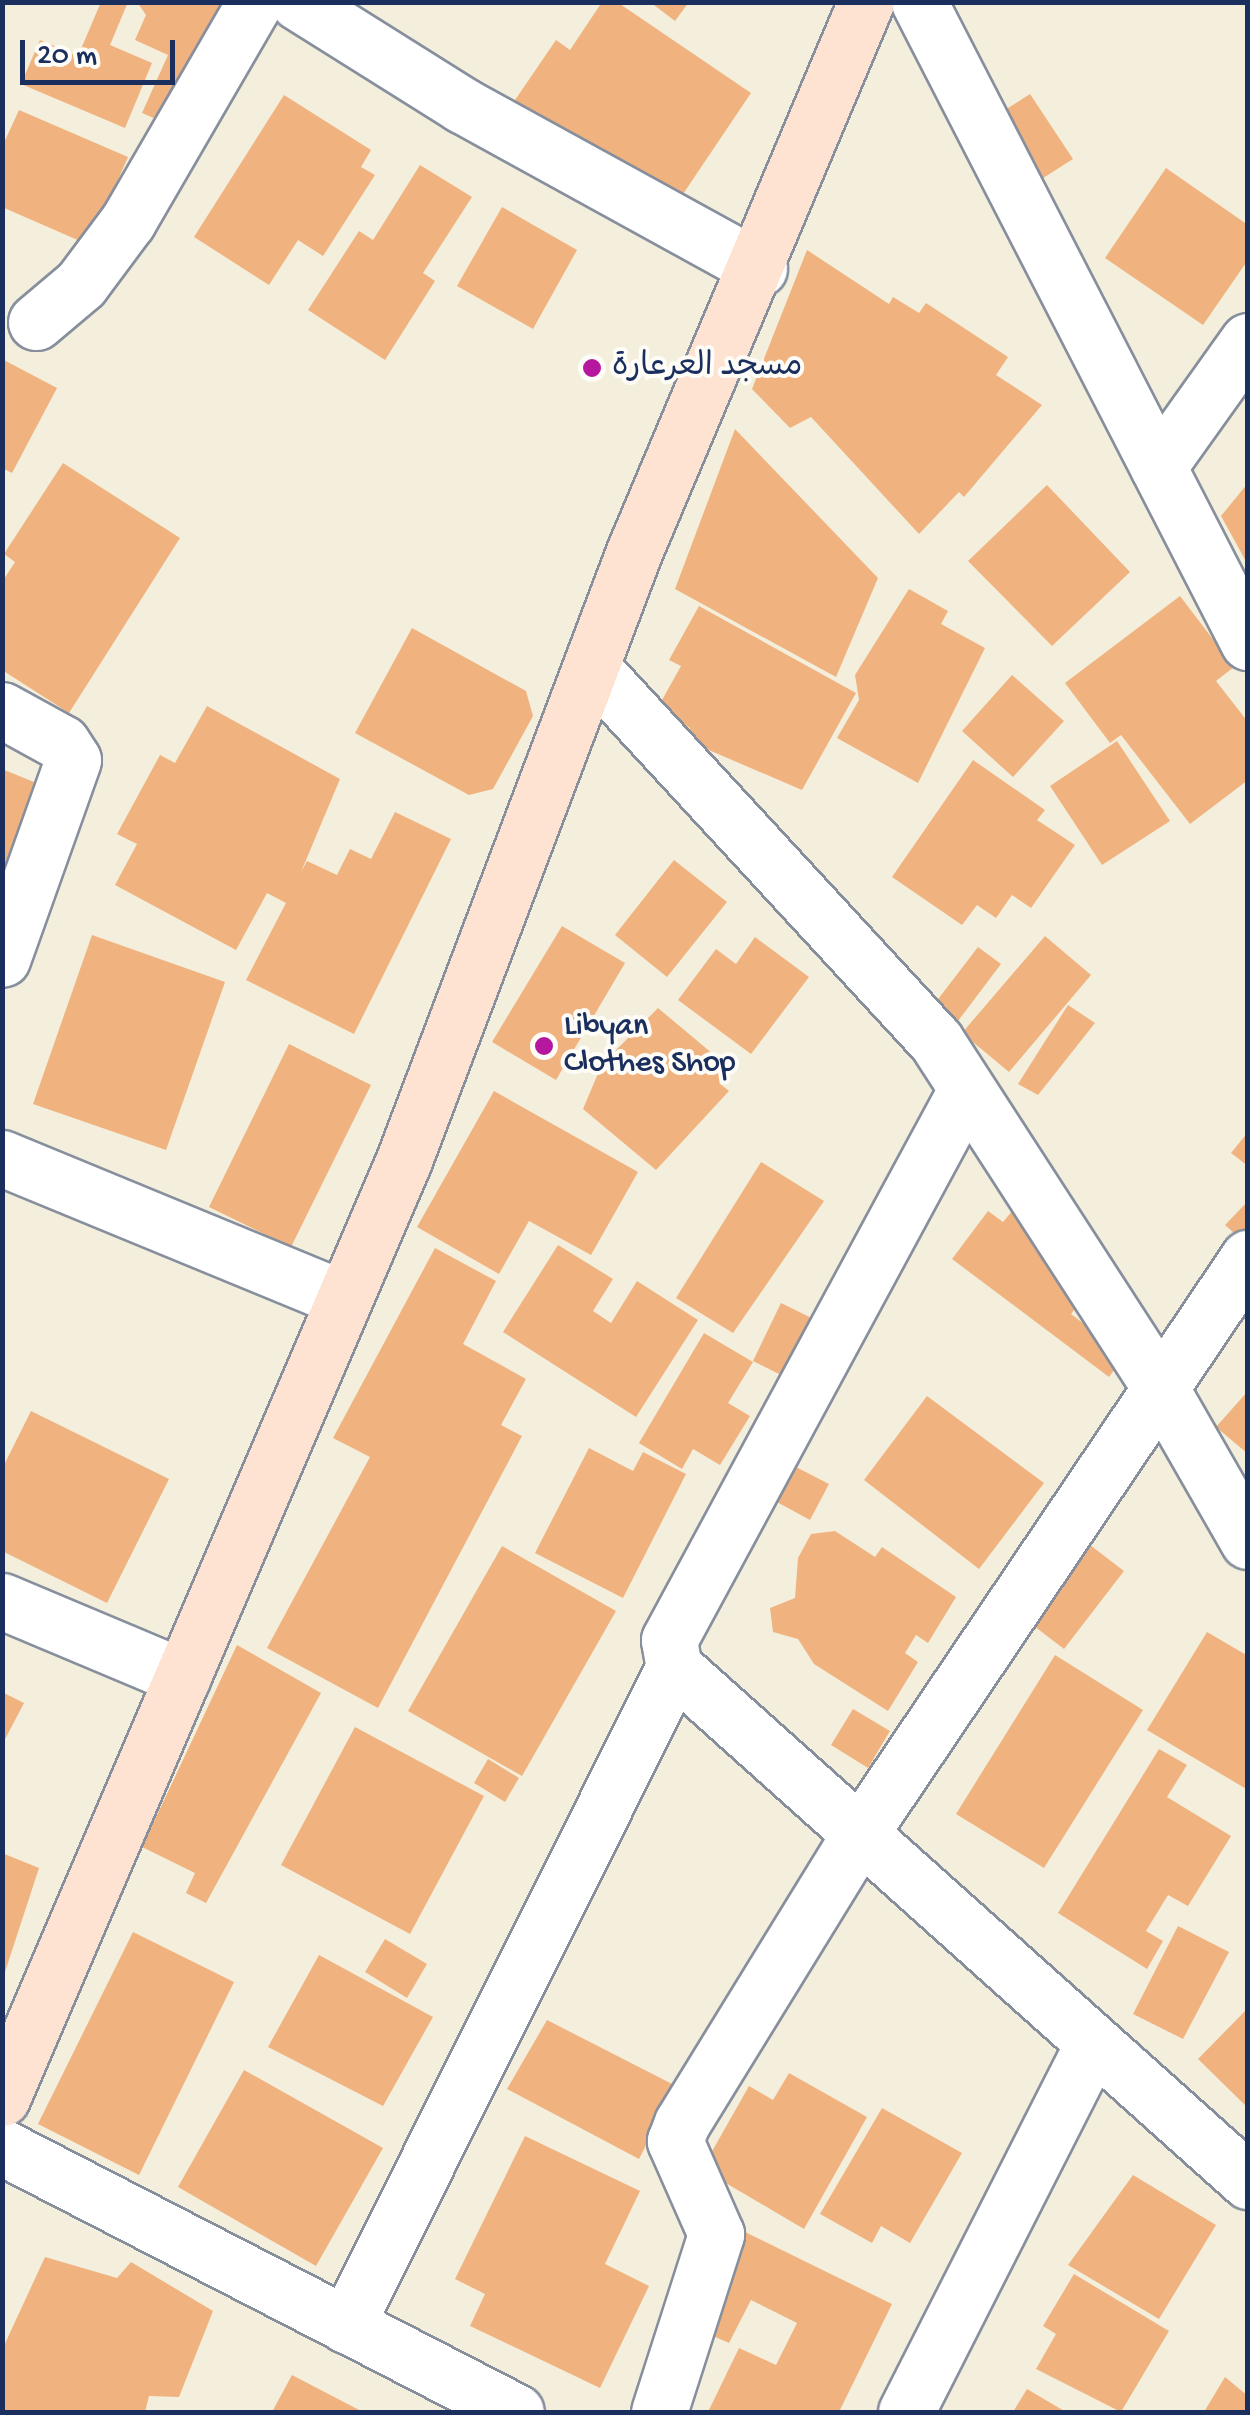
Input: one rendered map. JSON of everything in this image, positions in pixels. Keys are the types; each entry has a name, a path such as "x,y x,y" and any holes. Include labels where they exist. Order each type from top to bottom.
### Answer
{"main road":[{"path":"2,2098 340,1298 404,1160 592,668 866,2"}],"street":[{"path":"36,322 81,284 128,221 256,2"},
{"path":"298,2 462,105 759,268"},
{"path":"920,2 1033,240 1158,467 1248,642"},
{"path":"1158,467 1248,341"},
{"path":"592,668 902,996 1158,1384 1248,1541"},
{"path":"2,710 62,742 73,760 2,959"},
{"path":"346,2325 674,1667 670,1640 966,1090"},
{"path":"2,1158 340,1298"},
{"path":"658,2412 716,2234 675,2142 862,1829 1158,1384 1248,1258"},
{"path":"2,1600 183,1677"},
{"path":"674,1667 862,1829 1091,2048 1248,2181"},
{"path":"906,2412 1091,2048"},
{"path":"2,2147 516,2412"}],"building":[{"path":"101,2 128,2 110,45 152,63 125,128 21,84 40,40 78,56"},
{"path":"137,2 236,2 179,129 142,113 168,55 135,40 146,15"},
{"path":"602,2 617,2 751,93 679,200 513,103 556,40 570,50"},
{"path":"650,2 689,2 675,21"},
{"path":"1030,94 1073,159 1040,180 997,115"},
{"path":"284,95 371,150 361,167 375,175 323,256 298,240 269,285 194,237"},
{"path":"19,110 128,157 89,245 2,207 2,147"},
{"path":"420,165 472,197 423,273 435,281 385,360 308,310 359,231 373,240"},
{"path":"1166,168 1248,225 1248,260 1203,325 1105,258"},
{"path":"502,207 577,250 533,329 457,286"},
{"path":"807,250 889,304 893,297 919,313 926,303 1008,357 996,375 1042,405 964,497 959,492 919,534 811,417 790,428 752,389"},
{"path":"2,359 57,388 12,473 2,468"},
{"path":"735,429 878,578 836,677 675,589"},
{"path":"63,463 180,538 69,713 2,670 2,582 15,562 4,554"},
{"path":"1248,483 1248,565 1221,516"},
{"path":"1047,485 1130,572 1052,646 968,561"},
{"path":"909,589 948,611 941,624 985,648 918,783 837,738 859,700 855,675"},
{"path":"1180,596 1234,667 1216,681 1248,722 1248,780 1190,824 1121,735 1110,743 1065,683"},
{"path":"699,606 856,693 802,790 683,739 690,728 657,709 681,666 669,660"},
{"path":"412,628 526,691 533,716 493,789 469,795 355,733"},
{"path":"1012,675 1064,721 1013,777 962,731"},
{"path":"207,706 340,779 301,872 307,861 337,875 350,849 371,859 395,812 451,839 354,1034 246,980 286,903 267,893 236,950 115,885 137,844 117,834 160,755 175,763"},
{"path":"1117,741 1170,821 1102,865 1050,786"},
{"path":"973,760 1045,810 1037,820 1075,845 1031,908 1012,895 996,918 977,905 962,925 892,877"},
{"path":"2,769 51,789 2,906"},
{"path":"674,860 727,902 667,977 615,935"},
{"path":"562,926 625,963 556,1080 492,1042"},
{"path":"92,935 225,982 166,1150 33,1104"},
{"path":"1045,936 1091,975 1009,1072 962,1033"},
{"path":"755,937 809,977 751,1054 678,1000 716,949 736,964"},
{"path":"978,947 1001,964 955,1025 932,1007"},
{"path":"1068,1005 1095,1023 1038,1095 1018,1084"},
{"path":"658,1008 732,1070 719,1083 729,1091 656,1170 583,1109 602,1064"},
{"path":"289,1044 371,1085 291,1247 209,1207"},
{"path":"494,1091 638,1172 591,1255 529,1221 499,1274 417,1227"},
{"path":"1248,1132 1248,1166 1231,1153"},
{"path":"761,1162 824,1201 733,1333 676,1298"},
{"path":"1248,1201 1248,1236 1243,1241 1225,1225"},
{"path":"1013,1210 1085,1296 1071,1314 1125,1355 1109,1377 952,1259 988,1211 1003,1222"},
{"path":"558,1245 613,1279 593,1311 611,1323 637,1281 698,1320 636,1417 503,1332"},
{"path":"435,1248 496,1281 463,1344 526,1379 501,1425 522,1436 378,1708 267,1648 370,1457 333,1438"},
{"path":"781,1303 826,1325 799,1384 753,1361"},
{"path":"704,1333 753,1362 728,1403 750,1416 720,1465 693,1449 682,1469 639,1443"},
{"path":"1248,1391 1248,1454 1216,1427"},
{"path":"927,1396 1044,1483 979,1569 864,1480"},
{"path":"31,1411 169,1479 107,1603 2,1551 2,1469"},
{"path":"589,1448 633,1471 643,1452 686,1474 623,1598 535,1553"},
{"path":"794,1466 829,1484 810,1520 775,1501"},
{"path":"835,1531 875,1557 882,1547 956,1597 928,1643 916,1635 905,1653 918,1662 888,1711 814,1664 798,1639 773,1632 770,1608 795,1598 798,1558 811,1534"},
{"path":"1077,1535 1124,1571 1064,1649 1017,1613"},
{"path":"502,1546 616,1611 522,1776 408,1711"},
{"path":"1207,1632 1248,1656 1248,1790 1147,1730"},
{"path":"237,1645 321,1693 206,1903 186,1893 195,1873 142,1847"},
{"path":"1055,1655 1143,1710 1044,1868 956,1814"},
{"path":"2,1692 24,1703 2,1745"},
{"path":"853,1709 890,1731 868,1768 831,1745"},
{"path":"355,1727 484,1796 410,1934 281,1865"},
{"path":"1159,1749 1187,1765 1167,1797 1231,1836 1188,1906 1168,1895 1146,1931 1163,1941 1147,1969 1058,1913"},
{"path":"488,1759 519,1778 505,1802 474,1783"},
{"path":"2,1853 39,1868 3,1978 2,1978"},
{"path":"1178,1926 1229,1952 1183,2039 1133,2014"},
{"path":"133,1932 234,1982 139,2175 38,2124"},
{"path":"385,1939 427,1964 407,1998 365,1972"},
{"path":"319,1955 433,2017 383,2106 268,2047"},
{"path":"1248,2008 1248,2108 1198,2059"},
{"path":"547,2020 676,2086 639,2159 507,2089"},
{"path":"244,2070 383,2148 316,2266 178,2187"},
{"path":"789,2073 867,2117 804,2229 702,2169 749,2086 773,2100"},
{"path":"882,2108 962,2153 910,2243 881,2226 872,2243 820,2214"},
{"path":"525,2136 640,2191 605,2264 649,2286 600,2388 470,2326 485,2294 455,2279"},
{"path":"1133,2175 1216,2225 1159,2319 1068,2265"},
{"path":"743,2231 892,2304 839,2412 708,2412 739,2348 776,2365 797,2323 751,2300 729,2343 695,2328"},
{"path":"45,2257 117,2278 131,2262 213,2311 179,2397 149,2396 145,2412 2,2412 2,2350"},
{"path":"1074,2274 1169,2331 1121,2412 1036,2369 1056,2334 1043,2326"},
{"path":"292,2375 363,2412 272,2412"},
{"path":"1225,2377 1248,2396 1248,2412 1204,2412"},
{"path":"1027,2389 1066,2412 1013,2412"}],"place":[{"name":"مسجد العرعارة","path":"592,368"},
{"name":"Libyan Clothes Shop","path":"544,1046"}]}
